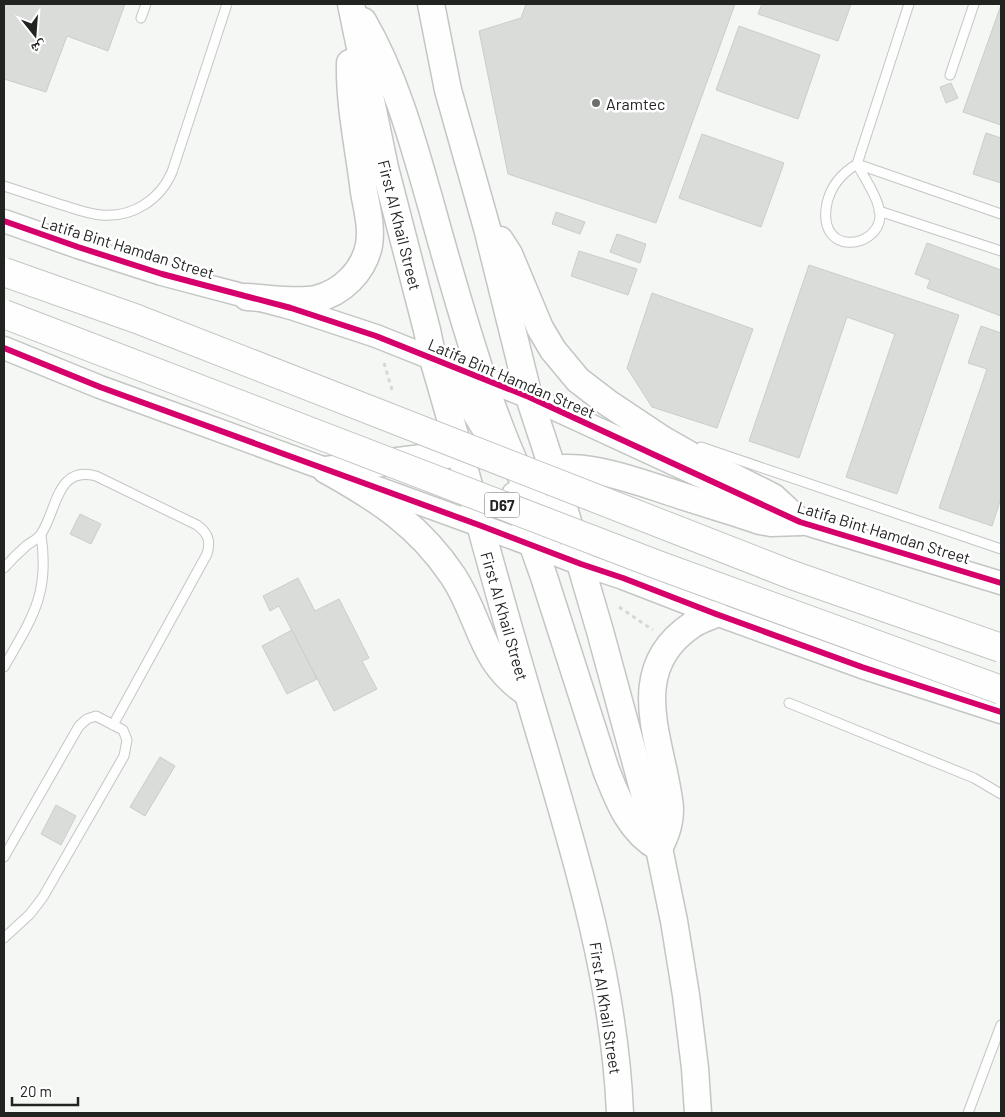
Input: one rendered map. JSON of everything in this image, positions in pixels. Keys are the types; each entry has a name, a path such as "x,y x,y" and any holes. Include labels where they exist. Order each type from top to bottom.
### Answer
{"main road":[{"path":"431,4 448,90 487,228 529,397 581,564 659,848 674,921 686,995 696,1068 698,1113"},
{"path":"247,297 302,300 326,296 337,290 354,275 366,256 370,232 352,106 350,75 352,7"},
{"path":"352,7 383,60 409,128 460,312 482,378 499,442 515,479 532,546 597,746 626,816 641,836 659,848"},
{"name":"First Al Khail Street","path":"352,7 385,168 427,330 432,359 461,453 479,525 587,901 607,995 619,1090 620,1113"},
{"path":"487,228 509,254 540,328 552,350 578,380 662,439 773,496 800,522"},
{"name":"D67","path":"4,272 146,323 792,574 1001,648"},
{"name":"D67","path":"4,314 666,568 1001,690"},
{"path":"432,359 467,399 499,442"},
{"path":"326,470 478,451 499,442 515,427 524,413 529,397"},
{"path":"479,525 486,509 497,494 515,479 552,467 585,470 621,477 760,521 771,523 800,522"},
{"path":"326,470 396,513 417,532 453,576 493,660 514,684 527,693"},
{"path":"515,479 581,564"},
{"path":"659,848 670,821 670,808 650,701 653,680 660,660 672,643 692,625 716,614"}],"street":[{"name":"Latifa Bint Hamdan Street","path":"4,221 78,248 162,274 334,321 390,341 529,397 800,522 1001,582"},
{"name":"D67","path":"4,348 100,387 623,578 716,614 862,667 1001,712"}],"lane":[{"path":"141,18 146,4"},
{"path":"4,186 101,215 132,211 158,195 167,184 172,172 227,4"},
{"path":"857,164 872,193 879,211 879,220 873,233 851,243 834,237 828,230 826,212 833,186 843,174 857,164 909,4"},
{"path":"950,75 974,4"},
{"path":"857,164 1001,214"},
{"path":"879,211 1001,251"},
{"path":"662,439 702,448 1001,549"},
{"path":"4,568 14,556 41,535 63,486 77,474 86,473 96,476 197,525 209,537 210,546 207,554 113,725"},
{"path":"4,667 29,623 41,589 44,553 41,535"},
{"path":"789,703 974,778 1001,794"},
{"path":"4,857 79,726 96,716 123,730 127,740 124,756 43,897 30,914 4,938"},
{"path":"968,1113 1001,1025"}],"building":[{"path":"4,4 125,4 108,51 67,36 46,92 4,79"},
{"name":"Aramtec","path":"526,4 735,4 656,223 508,174 479,31 521,18"},
{"path":"762,4 851,4 838,41 758,14"},
{"path":"1001,5 1001,125 963,112"},
{"path":"739,26 820,55 798,119 716,90"},
{"path":"951,83 958,98 946,103 940,87"},
{"path":"986,133 1001,138 1001,183 973,174"},
{"path":"702,134 784,163 761,227 679,198"},
{"path":"556,212 585,222 580,234 552,224"},
{"path":"617,234 646,244 640,263 610,252"},
{"path":"927,243 1001,270 1001,316 927,288 930,280 915,274"},
{"path":"579,251 637,269 628,295 571,276"},
{"path":"809,265 959,315 897,494 846,477 895,334 847,317 799,458 749,441"},
{"path":"652,293 753,329 717,428 652,407 627,368"},
{"path":"981,326 1001,333 1001,498 992,526 939,508 987,369 968,363"},
{"path":"80,514 101,524 91,544 70,534"},
{"path":"298,578 315,611 339,599 369,658 362,661 377,689 334,711 279,606 270,611 263,596"},
{"path":"292,630 317,679 287,694 262,646"},
{"path":"160,757 175,766 145,816 130,807"},
{"path":"56,805 76,816 61,845 41,834"}],"cycle path":[{"path":"4,221 162,274 291,308 376,336 529,397 800,522 1001,583"},
{"path":"4,348 100,387 623,578 716,614 862,667 1001,712"}],"place":[{"name":"Aramtec","path":"596,103"}]}
